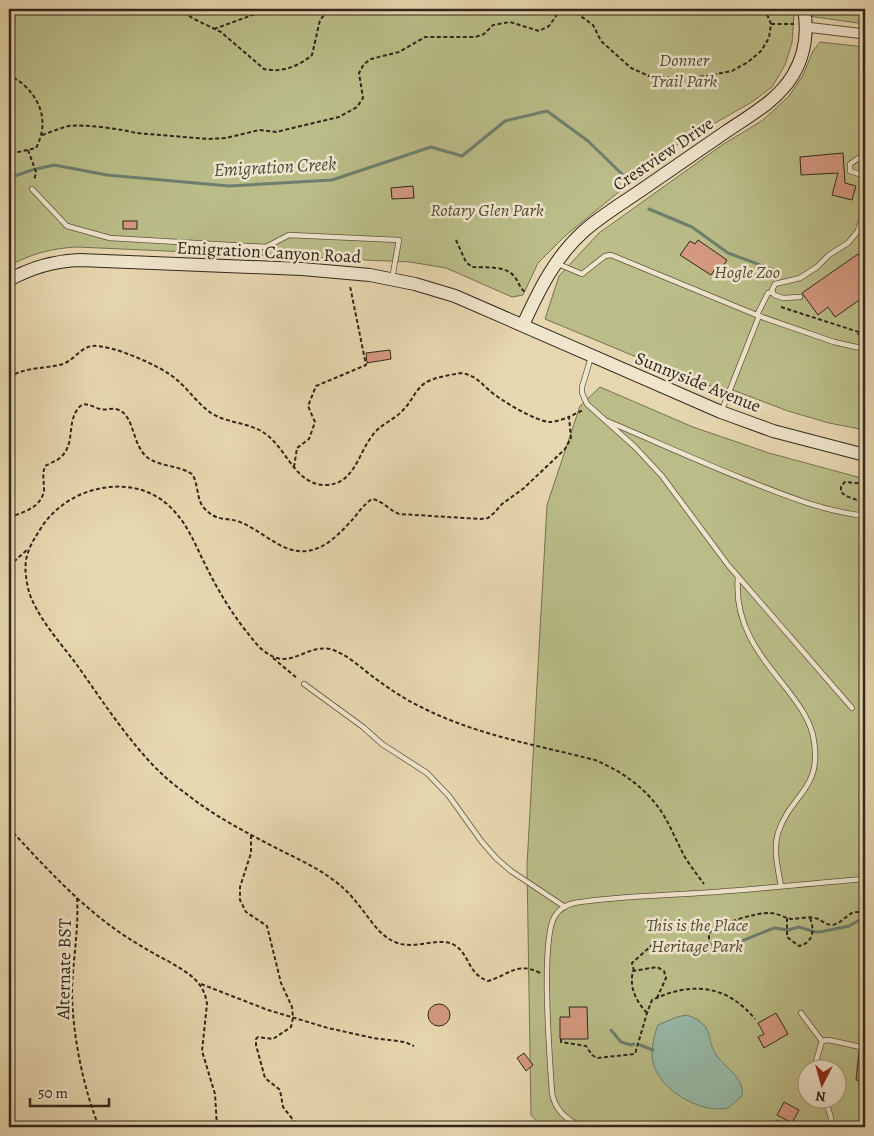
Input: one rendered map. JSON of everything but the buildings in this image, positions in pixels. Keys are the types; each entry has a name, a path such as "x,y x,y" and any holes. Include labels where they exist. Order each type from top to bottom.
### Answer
{"main road":[{"name":"Crestview Drive","path":"523,325 543,282 555,263 574,241 598,219 778,94 794,74 804,46 801,25 804,9"},
{"name":"Emigration Canyon Road","path":"9,280 25,271 46,264 80,260 302,269 392,279 455,296 523,325"},
{"name":"Sunnyside Avenue","path":"523,325 722,412 773,431 865,455"}],"street":[{"path":"801,25 865,34"}],"lane":[{"path":"860,157 850,164 850,171 865,176"},
{"path":"32,189 67,226 110,238 266,247 289,235 398,240 392,279"},
{"path":"773,292 775,284 800,278 848,243 858,231 865,207"},
{"path":"555,263 582,274 605,256 611,255 758,316 834,342 865,349"},
{"path":"773,292 774,295 783,298 800,297"},
{"path":"722,412 758,316 768,293 773,292"},
{"path":"592,356 582,387 585,400 662,476 738,577 852,708"},
{"path":"602,418 766,488 825,508 865,516"},
{"path":"738,577 737,601 751,641 759,655 800,706 808,721 814,739 815,766 812,778 778,832 776,841 781,886"},
{"path":"304,684 363,727 382,744 427,773 449,796 496,858 510,871 565,906"},
{"path":"865,732 862,744 865,756"},
{"path":"583,1127 564,1116 556,1106 553,1097 548,977 549,933 551,922 559,911 565,906 573,904 618,899 865,879"},
{"path":"801,1013 822,1041"},
{"path":"822,1041 829,1040 865,1048"},
{"path":"817,1058 822,1041"},
{"path":"828,1108 831,1127"}],"path":[{"path":"178,9 226,36 264,68 273,71 296,66 312,55 320,20 329,9"},
{"path":"214,29 269,9"},
{"path":"42,135 77,125 136,133 217,138 235,137 259,130 276,132 339,118 361,103 364,94 359,73 364,64 371,59 399,52 425,37 480,36 493,25 502,23 516,23 538,31 549,26 561,9"},
{"path":"571,9 593,24 601,41 631,68 649,76 678,78 707,76 732,71 748,62 761,51 769,38 771,24 765,9"},
{"path":"818,9 820,15"},
{"path":"771,24 801,25"},
{"path":"9,73 23,84 40,106 42,116 42,135 36,148 14,153 9,150"},
{"path":"28,150 36,172 32,189"},
{"path":"456,240 468,264 472,267 506,270 512,273 519,287 525,292"},
{"path":"294,467 297,448 309,439 315,422 308,406 316,386 366,365 347,273"},
{"path":"860,300 865,306"},
{"path":"781,307 858,334 865,334"},
{"path":"858,334 865,320"},
{"path":"9,378 22,370 42,369 65,363 81,351 92,346 120,351 169,373 202,406 221,419 254,428 266,434 303,477 315,483 325,485 337,483 346,477 355,467 374,433 404,409 420,387 432,380 461,373 476,377 498,397 542,420 553,422 590,406"},
{"path":"9,517 29,511 40,499 43,492 43,472 45,466 59,459 68,448 75,414 79,407 85,404 93,405 102,410 112,408 122,412 128,420 138,448 144,455 156,462 176,467 192,474 202,506 209,513 219,518 240,522 284,548 294,550 318,548 329,542 344,529 365,504 372,500 381,501 392,511 399,514 488,518 502,504 524,488 565,449 571,438 568,417"},
{"path":"865,484 845,482 841,486 841,492 846,496 865,503"},
{"path":"304,684 261,649 231,612 187,528 163,500 150,493 116,486 98,488 82,494 62,505 49,517 28,550 25,561 25,573 34,603 130,737 161,773 191,798 226,821 329,876 352,896 375,927 396,943 418,946 444,942 453,944 460,950 475,974 488,981 522,967 532,969 548,977"},
{"path":"9,566 28,550"},
{"path":"272,657 290,659 323,648 331,649 346,656 388,688 435,714 494,736 608,765 632,780 652,799 671,828 686,858 705,885 714,892"},
{"path":"9,828 77,898 126,937 190,974 200,984 207,1004 202,1051 215,1094 217,1127"},
{"path":"251,835 252,852 240,887 240,900 246,912 267,926 281,983 292,1007 293,1018 291,1027 276,1037 271,1039 258,1037 256,1041 265,1078 280,1090 283,1107 294,1121 302,1127"},
{"name":"Alternate BST","path":"77,898 78,928 73,970 73,1006 80,1058 99,1127"},
{"path":"647,1013 638,1003 635,996 632,962 652,945 707,952 710,931 729,922 768,913 787,918 810,917 832,925 842,922 852,912 859,911 864,914"},
{"path":"787,918 786,933 788,939 799,946 804,945 812,935 813,928 810,917"},
{"path":"728,942 729,948"},
{"path":"634,971 657,967 664,970 666,978 657,998"},
{"path":"200,984 293,1018 354,1034 405,1042 414,1046"},
{"path":"561,1038 561,1042 586,1046 592,1055 598,1058 635,1054 652,1000 686,989 714,990 737,1001 755,1019"},
{"path":"776,1127 777,1120"}],"green space":[{"path":"9,9 865,9 865,24 794,14 792,43 785,65 772,87 752,102 675,146 565,236 538,263 523,295 512,297 446,268 410,262 77,247 42,252 9,266"},
{"name":"Hogle Zoo","path":"820,42 865,47 865,430 829,423 788,411 730,389 704,385 545,319 559,276 599,233 722,145 763,120 789,96 803,75 813,51"},
{"name":"This is the Place Heritage Park","path":"600,387 693,427 769,453 865,479 865,1127 542,1127 531,1115 527,865 547,505 580,406"}],"shaded area":[{"path":"687,1015 704,1025 708,1031 714,1051 740,1083 742,1096 728,1108 717,1109 694,1104 672,1091 657,1073 652,1054 658,1025"}],"waterway":[{"name":"Emigration Creek","path":"9,178 54,165 107,175 229,186 332,180 431,147 462,156 505,121 547,111 588,141 622,174"},
{"name":"Emigration Creek","path":"649,209 692,227 728,253 777,271"},
{"path":"700,948 703,945 734,944 774,928 788,930 799,927 820,932 849,926 865,917"},
{"path":"611,1030 621,1042 634,1044"},
{"path":"640,1045 653,1050"}],"park label":[{"name":"Donner Trail Park","path":"684,70"},
{"name":"Rotary Glen Park","path":"487,210"}]}
